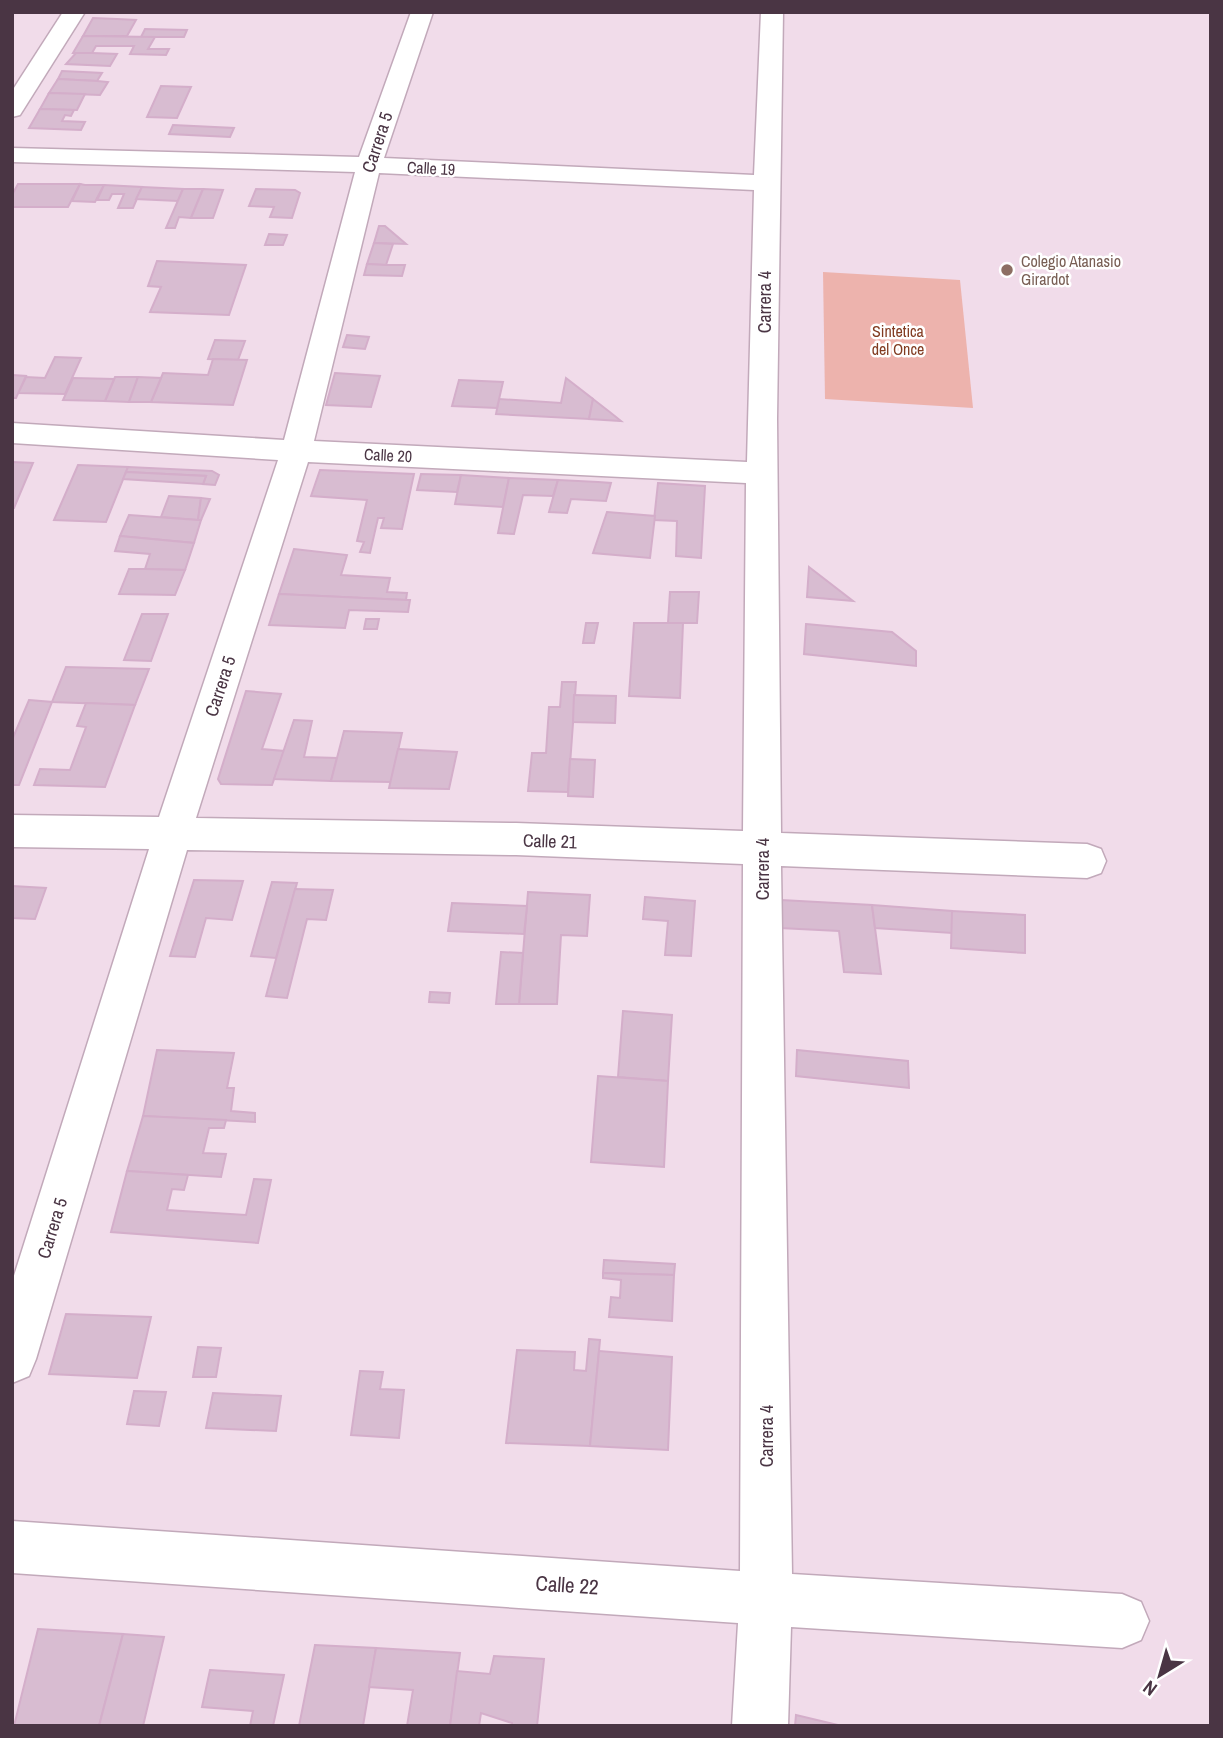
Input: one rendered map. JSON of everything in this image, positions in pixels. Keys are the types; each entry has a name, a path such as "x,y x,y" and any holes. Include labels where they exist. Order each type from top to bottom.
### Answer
{"street":[{"path":"12,110 74,12"},
{"name":"Carrera 5","path":"12,1359 172,835 296,451 369,165 422,12"},
{"name":"Carrera 4","path":"760,1726 767,1599 762,848 763,473 765,183 772,12"},
{"name":"Calle 19","path":"12,155 369,165 765,183"},
{"name":"Calle 20","path":"12,433 296,451 763,473"},
{"name":"Calle 21","path":"12,831 516,839 1087,861"},
{"name":"Calle 22","path":"12,1546 767,1599 1122,1620"}],"shaded area":[{"path":"12,12 1211,12 1211,1726 12,1726"}],"green space":[{"name":"Sintetica del Once","path":"823,272 960,280 973,408 825,399"}],"building":[{"path":"93,18 136,20 127,36 83,36"},
{"path":"145,29 187,30 184,37 141,37"},
{"path":"83,36 155,37 148,49 169,49 166,55 130,54 134,46 96,46 92,53 73,53"},
{"path":"76,53 117,54 110,66 66,64"},
{"path":"62,71 102,73 97,81 58,79"},
{"path":"58,79 108,82 100,95 49,93"},
{"path":"161,86 191,87 177,118 147,117"},
{"path":"49,93 85,94 77,110 40,109"},
{"path":"40,109 74,110 71,116 65,115 62,121 85,122 81,130 29,128"},
{"path":"173,125 234,128 230,137 169,134"},
{"path":"18,184 80,184 68,207 12,207 12,195"},
{"path":"80,184 104,185 95,202 72,201"},
{"path":"104,185 142,187 133,208 118,208 124,194 112,194 109,200 97,200"},
{"path":"142,187 183,189 178,201 136,199"},
{"path":"183,189 203,189 191,218 179,217 175,228 166,228"},
{"path":"203,189 223,190 213,218 191,218"},
{"path":"256,189 295,190 300,193 292,218 270,217 274,207 249,206"},
{"path":"379,226 385,226 406,244 374,243"},
{"path":"269,234 287,235 283,245 265,245"},
{"path":"374,243 393,244 386,265 367,264"},
{"path":"157,261 246,265 229,315 150,312 161,287 148,286"},
{"path":"367,264 405,265 402,276 364,275"},
{"path":"347,335 369,337 365,349 343,347"},
{"path":"215,340 245,341 238,360 208,359"},
{"path":"55,357 81,358 65,394 18,393 26,377 45,378"},
{"path":"213,359 247,360 233,405 151,402 163,373 208,375"},
{"path":"335,373 380,376 371,407 326,405"},
{"path":"12,375 26,376 16,398 12,398"},
{"path":"115,377 138,377 129,402 105,401"},
{"path":"138,377 161,378 151,402 129,402"},
{"path":"73,378 114,379 105,401 63,400"},
{"path":"566,378 593,399 589,419 496,414 499,399 561,403"},
{"path":"459,380 503,382 497,408 452,406"},
{"path":"593,399 611,413 621,421 589,419"},
{"path":"12,462 33,463 14,508 12,508"},
{"path":"78,465 128,467 106,522 54,520"},
{"path":"128,467 212,471 219,475 215,485 203,484 206,476 126,472"},
{"path":"320,470 414,474 402,529 381,528 384,518 378,518 370,553 360,552 364,542 357,541 367,500 311,496"},
{"path":"126,472 206,476 203,484 123,479"},
{"path":"421,474 461,475 457,492 417,490"},
{"path":"461,475 509,478 503,507 455,504"},
{"path":"509,478 558,480 553,496 523,495 514,534 498,533"},
{"path":"558,480 611,483 606,501 571,499 567,513 549,512"},
{"path":"658,483 705,486 701,558 676,556 677,521 654,520"},
{"path":"169,496 201,498 198,520 161,517"},
{"path":"201,498 210,499 201,520 198,520"},
{"path":"607,512 655,516 650,558 593,553"},
{"path":"129,515 201,520 194,543 120,536"},
{"path":"120,536 194,543 185,570 145,569 150,554 115,551"},
{"path":"294,549 347,555 341,575 390,578 387,592 407,593 406,600 279,594"},
{"path":"809,567 853,601 807,597"},
{"path":"129,569 185,570 175,595 119,594"},
{"path":"670,592 699,592 697,623 668,623"},
{"path":"279,594 410,600 408,612 349,610 345,628 269,625"},
{"path":"142,614 168,614 151,661 124,660"},
{"path":"366,619 379,619 377,629 364,629"},
{"path":"586,623 598,623 594,643 583,643"},
{"path":"634,623 683,623 680,698 629,696"},
{"path":"806,624 892,632 916,651 916,666 804,654"},
{"path":"66,667 149,669 135,705 52,702"},
{"path":"562,682 576,682 568,792 528,791 532,753 546,753 549,707 560,707"},
{"path":"246,691 281,694 262,749 284,751 272,785 221,784 218,779"},
{"path":"574,695 616,696 615,723 573,722"},
{"path":"29,700 52,702 19,785 12,785 12,740"},
{"path":"86,703 135,705 105,787 34,785 40,769 70,770 86,727 77,726"},
{"path":"294,720 312,721 304,757 337,758 331,781 274,779"},
{"path":"344,731 402,733 391,782 331,781"},
{"path":"398,749 457,752 449,789 389,788"},
{"path":"570,759 595,760 593,797 568,796"},
{"path":"194,880 243,881 232,920 206,918 195,957 170,956"},
{"path":"272,882 297,883 276,958 251,956"},
{"path":"12,886 46,888 35,919 12,918"},
{"path":"295,889 333,890 326,920 307,919 287,998 266,996"},
{"path":"528,892 590,895 587,936 561,935 557,1004 519,1004"},
{"path":"645,897 695,901 691,956 665,955 668,921 643,919"},
{"path":"781,900 872,905 881,974 844,972 839,931 780,928"},
{"path":"452,903 527,906 524,934 448,931"},
{"path":"872,905 952,911 952,933 875,928"},
{"path":"952,911 1025,915 1025,953 951,948"},
{"path":"501,952 523,953 519,1004 496,1004"},
{"path":"430,992 450,993 449,1003 429,1002"},
{"path":"623,1011 672,1015 668,1081 618,1077"},
{"path":"157,1050 234,1053 227,1088 234,1088 231,1111 255,1113 255,1122 143,1116"},
{"path":"797,1050 908,1061 909,1088 796,1076"},
{"path":"598,1076 668,1081 664,1167 591,1162"},
{"path":"143,1116 226,1120 224,1128 209,1128 203,1153 226,1154 221,1177 127,1171"},
{"path":"127,1171 188,1175 184,1190 172,1189 167,1210 246,1215 254,1179 271,1180 258,1243 111,1232"},
{"path":"604,1260 675,1264 674,1275 603,1273"},
{"path":"603,1273 674,1275 672,1321 609,1317 611,1297 620,1298 621,1280 603,1278"},
{"path":"66,1314 151,1317 137,1378 49,1374"},
{"path":"589,1339 600,1340 590,1446 506,1443 517,1350 575,1352 574,1370 586,1371"},
{"path":"198,1347 221,1348 216,1377 193,1377"},
{"path":"599,1351 672,1357 668,1450 590,1446"},
{"path":"360,1371 383,1372 380,1389 404,1390 399,1438 351,1435"},
{"path":"134,1391 166,1392 159,1426 127,1424"},
{"path":"213,1393 281,1396 276,1431 206,1428"},
{"path":"38,1629 123,1634 99,1726 14,1726"},
{"path":"123,1634 164,1637 143,1726 99,1726"},
{"path":"315,1645 376,1648 363,1726 299,1726"},
{"path":"376,1648 460,1653 450,1726 407,1726 413,1690 369,1687"},
{"path":"494,1656 544,1659 537,1726 512,1726 512,1723 481,1713 479,1726 450,1726 457,1671 490,1674"},
{"path":"210,1670 284,1675 273,1726 250,1726 253,1711 202,1707"},
{"path":"796,1715 842,1726 795,1726"}],"place":[{"name":"Colegio Atanasio Girardot","path":"1007,270"}]}
